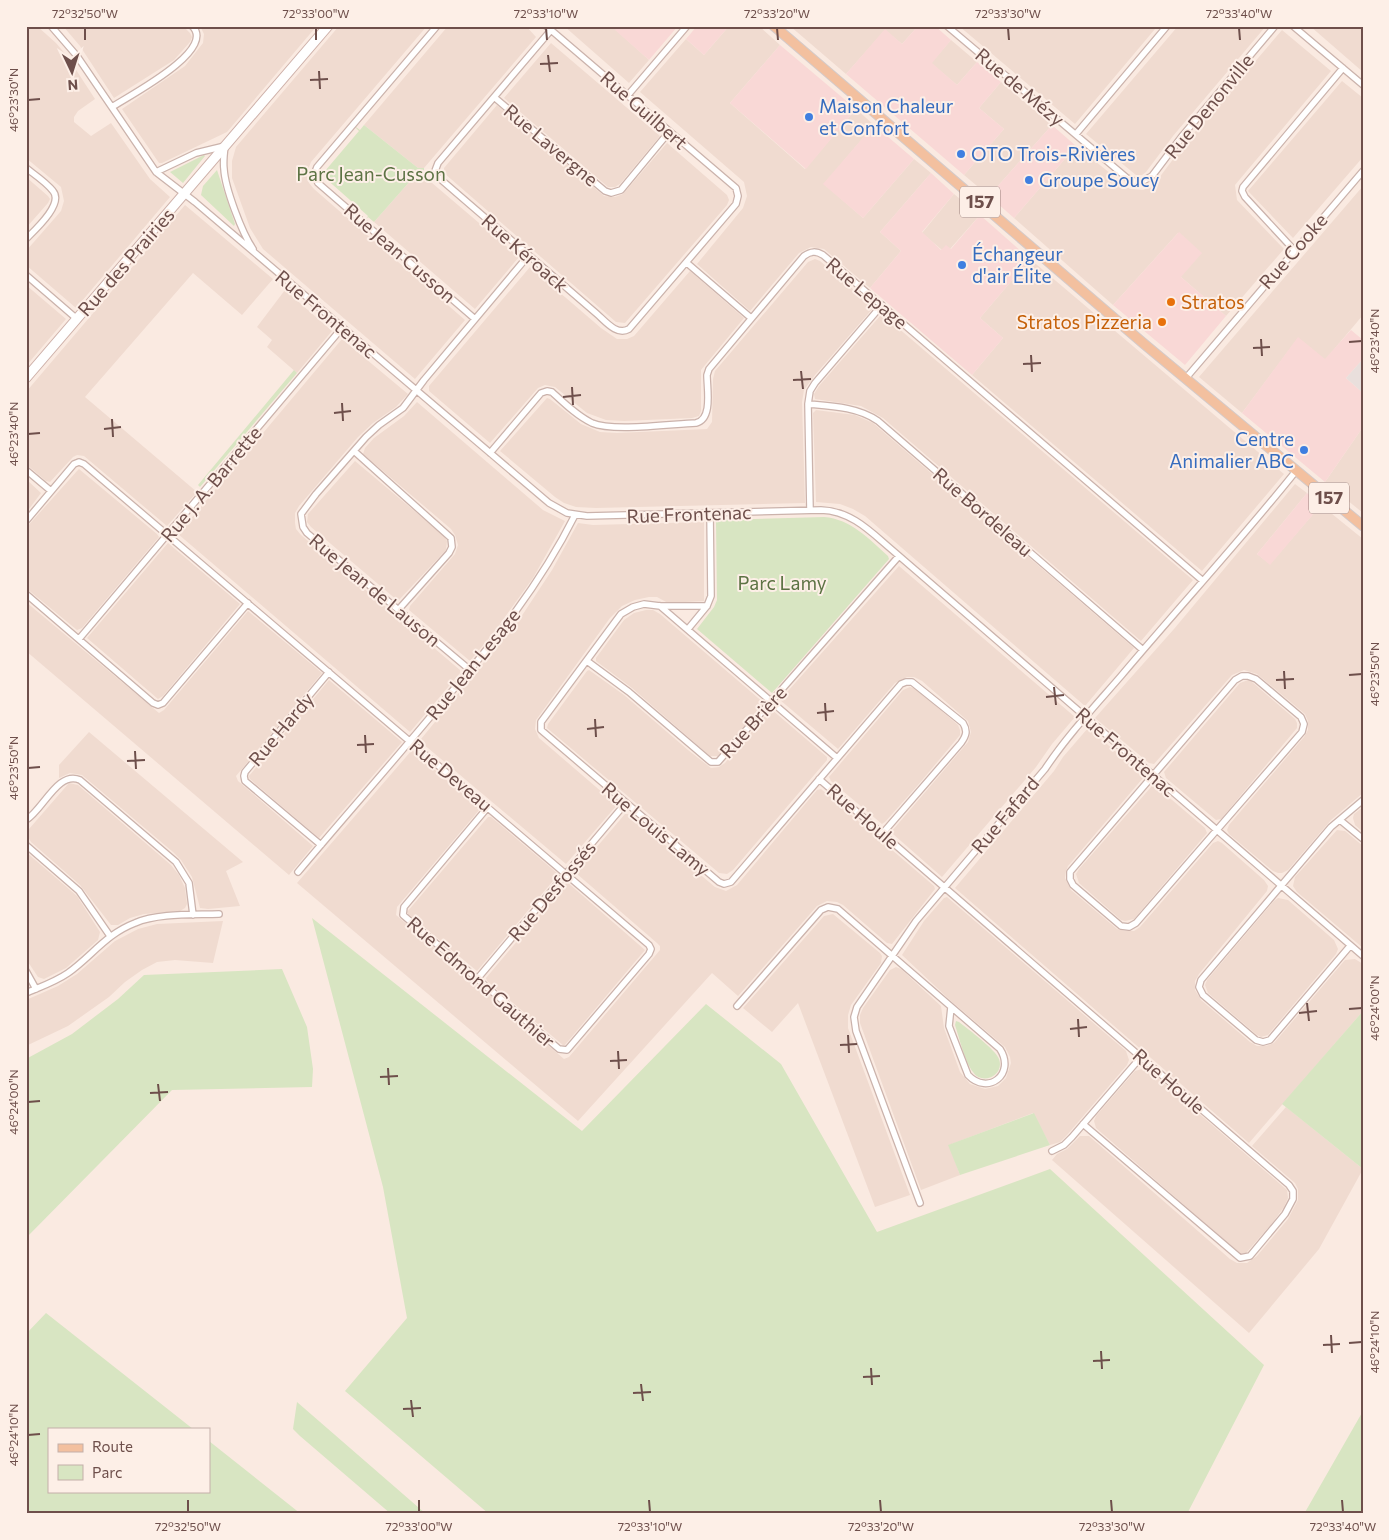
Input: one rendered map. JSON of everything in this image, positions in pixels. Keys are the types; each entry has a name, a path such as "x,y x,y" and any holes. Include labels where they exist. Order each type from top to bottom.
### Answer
{"main road":[{"name":"157","path":"774,26 1186,378 1363,526"},
{"name":"Rue des Prairies","path":"26,378 327,27"}],"street":[{"name":"Rue Frontenac","path":"50,26 71,48 156,172 258,255 549,504 574,515 603,516 810,510 833,511 849,516 863,525 1363,956"},
{"path":"112,107 180,63 194,46 197,39 196,32 192,26"},
{"name":"Rue Jean Cusson","path":"437,26 317,167 314,175 318,183 476,318"},
{"path":"628,95 686,26"},
{"name":"Rue de Mézy","path":"947,26 1127,178 1141,182"},
{"name":"Rue Denonville","path":"1141,182 1152,176 1183,135 1275,26"},
{"path":"1293,26 1363,85"},
{"path":"1076,134 1165,27"},
{"name":"Rue Guilbert","path":"549,28 736,188 738,196"},
{"name":"Rue Kéroack","path":"549,28 438,163 435,171 438,177 614,329 622,332 629,328 688,263 736,204 738,196"},
{"path":"1294,250 1245,197 1242,191 1243,187 1343,68"},
{"name":"Rue Lavergne","path":"494,97 609,192 620,191 669,132"},
{"path":"156,172 196,153 225,146 225,178 243,232 258,255"},
{"path":"26,168 53,190 56,198 53,208 26,239"},
{"name":"Rue Cooke","path":"1186,378 1363,171"},
{"name":"Rue Lepage","path":"490,453 541,393 547,391 552,392 584,418 601,425 618,427 702,422 707,412 708,372 804,256 814,252 823,255 1203,581"},
{"name":"Rue Jean de Lauson","path":"470,670 307,533 302,524 301,514 373,430 403,408 424,380 528,256"},
{"path":"688,263 751,318"},
{"path":"26,275 77,319"},
{"path":"810,510 808,404 810,391 882,306"},
{"name":"Rue J. A. Barrette","path":"79,639 342,328"},
{"name":"Rue Bordeleau","path":"808,404 858,411 878,421 1143,650"},
{"path":"354,451 451,538 452,547 449,553 399,610"},
{"name":"Rue Deveau","path":"26,521 74,464 81,463 168,534 567,873 647,942 651,949"},
{"path":"26,470 51,491"},
{"name":"Rue Fafard","path":"920,1204 856,1030 854,1022 857,1007 916,921 1044,769 1056,752 1296,471"},
{"path":"688,629 707,606 711,592 710,513"},
{"name":"Rue Jean Lesage","path":"298,872 500,634 560,546 574,515"},
{"name":"Rue Brière","path":"587,661 628,692 713,763 720,761 899,556"},
{"path":"26,594 154,703 158,704 163,703 248,603"},
{"name":"Rue Louis Lamy","path":"707,606 640,604 621,614 541,722 541,730 718,882 726,884 731,882 901,684 906,682 916,684 965,727 966,735 882,834"},
{"path":"660,606 838,758"},
{"name":"Rue Hardy","path":"321,845 246,781 244,776 245,772 329,672"},
{"path":"1245,675 1256,679 1301,718 1304,724 1302,732 1217,830 1132,926 1126,927 1120,925 1081,892 1070,881 1070,874 1153,776 1238,677 1245,675"},
{"path":"26,820 62,781 71,777 80,780 176,862 189,883 194,915"},
{"name":"Rue Houle","path":"819,779 1292,1188 1293,1198 1289,1209 1247,1258 1235,1256 1084,1124"},
{"path":"1350,946 1267,1042 1256,1040 1203,995 1199,987 1201,980 1331,826 1363,800"},
{"name":"Rue Desfossés","path":"478,978 625,804"},
{"name":"Rue Edmond Gauthier","path":"488,807 404,907 402,912 404,917 478,978 559,1050 564,1051 569,1049 650,954 651,949"},
{"path":"1340,820 1363,839"},
{"path":"26,845 79,891 110,936"},
{"path":"737,1006 821,910 828,907 838,909 1000,1049 1004,1055 1005,1068 998,1080 985,1084 978,1083 968,1075 950,1029 951,1007"},
{"path":"26,993 69,973 110,936 127,926 143,920 160,917 219,914"},
{"path":"26,971 36,989"},
{"path":"1052,1151 1067,1142 1141,1057"}],"shaded area":[{"path":"26,26 37,26 56,43 67,56 95,99 78,111 74,117 74,122 91,136 111,123 150,179 170,197 76,308 26,265 26,251 61,211 64,201 61,187 26,158"},
{"path":"63,26 183,26 192,37 190,42 174,60 114,98 80,46"},
{"path":"200,26 313,26 315,28 227,132 159,163 122,109 185,66 203,43 204,34"},
{"path":"339,26 427,26 311,162 307,172 309,183 314,189 465,320 415,379 263,249 250,228 232,178 232,161 236,147"},
{"path":"448,26 526,26 536,37 424,168 418,168 364,125"},
{"path":"564,26 619,26 616,30 649,60 629,83"},
{"path":"619,26 678,26 649,60 615,30"},
{"path":"697,26 729,26 704,55 686,39"},
{"path":"729,26 759,26 780,45 730,103 805,169 856,109 874,125 824,184 863,218 914,159 931,173 880,232 901,251 870,288 824,249 811,247 799,253 750,311 697,264 743,208 747,196 744,182 640,92 686,39 704,55"},
{"path":"790,26 918,26 902,44 885,30 846,74"},
{"path":"918,26 935,26 951,40 932,63 957,85 977,62 1001,82 979,108 1004,129 964,175 846,74 885,29 902,44"},
{"path":"959,26 1152,26 1155,29 1075,124"},
{"path":"1178,26 1266,26 1173,136 1146,172 1142,175 1136,175 1086,134"},
{"path":"1310,26 1363,26 1363,72"},
{"path":"1282,30 1331,71 1235,185 1237,200 1284,249 1226,316 1181,277 1178,233 1113,305 1014,218 1076,146 1130,189 1143,190 1153,186 1183,146"},
{"path":"951,40 977,62 957,85 931,63"},
{"path":"551,43 660,136 620,184 615,187 608,187 504,98"},
{"path":"780,45 856,109 806,169 730,103"},
{"path":"1342,81 1363,98 1363,157 1293,238 1248,191"},
{"path":"1001,82 1052,125 989,196 964,175 1004,129 979,108"},
{"path":"497,105 604,196 615,197 623,194 667,143 727,195 729,200 727,205 625,323 616,322 444,173 444,168"},
{"path":"874,125 914,159 863,218 823,184"},
{"path":"1052,125 1076,146 1014,218 989,196"},
{"path":"419,171 424,171 425,177 519,257 475,309 374,222"},
{"path":"931,173 954,194 922,232 941,250 946,245 951,249 980,215 1030,259 980,318 1003,338 972,375 870,288 901,251 880,232"},
{"path":"26,177 50,199 26,228"},
{"path":"1363,186 1363,315 1325,360 1298,338 1242,413 1199,377"},
{"path":"954,194 980,215 950,249 942,250 922,233"},
{"path":"185,205 273,279 242,315 193,273 85,397 197,492 167,526 84,456 77,455 73,457 50,482 46,481 26,464 26,392"},
{"path":"1179,232 1202,253 1181,277 1226,316 1185,365 1113,305"},
{"path":"815,259 820,261 874,307 804,390 802,402 805,503 576,507 564,503 555,497 500,451 547,398 581,424 600,432 707,429 712,422 713,379 715,371 808,262"},
{"path":"1030,259 1284,474 1202,571 972,375 1003,338 980,318"},
{"path":"530,267 601,328 617,339 627,339 634,336 690,271 744,318 701,370 701,411 699,416 692,418 624,421 606,420 587,413 555,387 545,385 538,388 490,443 429,391 429,386"},
{"path":"26,285 66,319 26,366"},
{"path":"285,290 332,331 297,373 267,347 272,340 257,327"},
{"path":"883,315 1193,580 1141,641 883,418 861,406 815,399 814,394 819,386 880,316"},
{"path":"1351,330 1363,340 1363,359 1346,378 1363,393 1363,427 1325,482 1242,413 1298,337 1325,359"},
{"path":"342,339 408,394 396,407 373,423 358,437 299,506 295,513 296,529 460,670 460,673 410,732 178,534"},
{"path":"1363,359 1363,393 1346,378"},
{"path":"417,402 543,510 565,521 533,578 495,631 470,661 409,610 410,606 455,554 458,545 455,535 451,529 363,454 365,448 374,438 404,416"},
{"path":"816,410 855,415 873,423 1134,648 1085,706 865,516 840,504 816,502 813,413"},
{"path":"1363,427 1363,513 1325,482"},
{"path":"355,461 443,535 447,541 446,550 398,601 307,522 308,514"},
{"path":"79,469 159,537 82,628 77,630 26,588 26,528"},
{"path":"26,479 41,493 26,513"},
{"path":"1295,484 1307,493 1257,554 1270,564 1321,505 1363,539 1363,793 1331,820 1288,870 1278,873 1273,871 1229,834 1227,830 1229,825 1304,737 1308,730 1308,721 1305,714 1257,674 1244,670 1232,675 1154,764 1149,763 1095,718 1174,629"},
{"path":"1307,493 1321,505 1270,565 1257,554"},
{"path":"704,522 704,601 668,603 657,597 649,597 635,600 622,606 610,618 536,720 535,729 539,738 617,805 566,864 422,743 421,739 521,617 552,570 578,523 593,525"},
{"path":"168,543 240,604 163,696 158,699 87,638"},
{"path":"899,566 1075,717 1052,744 1036,767 942,877 893,834 892,831 968,742 971,732 968,721 922,681 914,677 907,677 895,683 838,749 780,700"},
{"path":"26,602 159,713 164,710 248,611 322,673 236,776 238,781 313,846 289,875 26,651"},
{"path":"653,610 660,614 764,703 718,756 710,756 632,688 596,661 596,658 624,620 634,613"},
{"path":"589,670 624,695 711,768 719,767 725,763 771,709 827,757 827,760 733,870 727,874 719,873 547,728 548,724"},
{"path":"329,680 402,742 319,838 250,779 249,776"},
{"path":"1248,680 1295,719 1297,728 1221,819 1216,820 1166,778 1164,772 1240,683"},
{"path":"910,687 916,689 958,725 960,735 882,824 831,781 829,777 903,690"},
{"path":"1088,728 1141,773 1143,778 1068,866 1065,878 1071,890 1117,929 1134,931 1140,927 1213,843 1218,841 1222,843 1264,880 1268,886 1267,891 1199,974 1195,981 1195,990 1201,1000 1257,1046 1266,1046 1274,1043 1345,960 1355,959 1363,964 1363,1011 1249,1143 955,888"},
{"path":"89,732 243,862 226,871 240,906 200,908 192,877 181,860 173,852 82,775 70,773 59,778 59,765"},
{"path":"412,750 480,809 397,907 396,915 564,1059 569,1057 660,950 660,946 657,943 577,874 578,869 625,814 628,814 715,887 726,891 737,885 817,790 821,789 934,886 935,889 892,944 887,943 843,905 827,901 817,906 738,996 712,973 578,1121 297,883"},
{"path":"69,783 78,785 171,865 179,875 185,888 187,904 185,908 180,911 144,914 130,918 118,925 111,925 80,885 31,842 28,837 29,829"},
{"path":"1152,786 1158,788 1205,828 1207,833 1134,919 1125,921 1121,920 1079,883 1076,874"},
{"path":"1363,807 1363,832 1355,825 1353,818 1354,814"},
{"path":"488,817 491,817 558,875 477,971 407,912"},
{"path":"1337,830 1345,831 1363,846 1363,948 1297,892 1293,886 1295,877"},
{"path":"26,852 77,896 100,932 98,940 66,968 44,979 38,977 26,959"},
{"path":"567,882 645,950 564,1046 487,981 486,978"},
{"path":"947,897 1126,1051 1129,1060 1127,1065 1060,1142 1050,1145 1033,1113 949,1145 960,1175 921,1190 860,1023 860,1015 863,1008 890,970 896,967 901,969 941,1006 944,1028 960,1072 970,1084 985,1089 998,1086 1006,1078 1011,1063 1005,1047 951,1001 902,955 924,921"},
{"path":"1278,898 1288,900 1334,940 1338,949 1336,954 1268,1035 1261,1037 1208,993 1205,985 1207,980"},
{"path":"833,914 882,956 881,963 851,1005 848,1015 848,1028 910,1195 875,1207 798,1003 772,1032 743,1008 824,916"},
{"path":"223,921 213,963 175,960 157,962 125,982 109,997 68,1026 26,1046 26,1000 58,986 77,974 115,941 138,929 157,924"},
{"path":"1145,1068 1287,1190 1288,1198 1284,1207 1246,1253 1241,1254 1238,1252 1096,1128 1094,1121 1096,1116 1135,1071"},
{"path":"1286,1107 1363,1169 1319,1249 1249,1333 1052,1160 1080,1136 1089,1136 1230,1259 1237,1263 1247,1263 1257,1256 1288,1219 1298,1200 1298,1189 1295,1183 1252,1146"}],"green space":[{"name":"Parc Jean-Cusson","path":"353,125 360,130 364,125 418,168 424,168 424,171 419,171 374,222 368,217 364,222 368,216 324,177 325,171 359,131"},
{"path":"204,155 183,183 170,172"},
{"path":"217,170 235,224 234,226 201,195 203,186"},
{"path":"294,370 297,373 200,487 198,485"},
{"name":"Parc Lamy","path":"824,517 843,522 859,531 888,556 889,559 772,693 697,629 714,607 717,600 716,522 718,520"},
{"path":"312,918 582,1131 706,1004 781,1064 877,1232 1050,1169 1264,1365 1187,1514 489,1514 345,1391 407,1318 383,1187"},
{"path":"282,969 307,1027 313,1069 312,1087 172,1090 26,1238 26,1059 72,1034 118,999 144,975"},
{"path":"1363,1011 1363,1169 1282,1104"},
{"path":"956,1021 997,1055 1000,1065 999,1070 992,1077 982,1078 977,1076 970,1068 955,1025"},
{"path":"1034,1113 1050,1145 960,1175 948,1145"},
{"path":"46,1313 192,1428 48,1428 48,1492 210,1492 210,1442 301,1514 26,1514 26,1334"},
{"path":"297,1402 426,1514 391,1514 300,1436 293,1429"},
{"path":"1363,1411 1363,1514 1304,1514"}],"place":[{"name":"Maison Chaleur et Confort","path":"809,117"},
{"name":"OTO Trois-Rivières","path":"961,154"},
{"name":"Groupe Soucy","path":"1029,180"},
{"name":"Échangeur d'air Élite","path":"962,265"},
{"name":"Stratos","path":"1171,302"},
{"name":"Stratos Pizzeria","path":"1162,322"},
{"name":"Centre Animalier ABC","path":"1304,450"}]}
